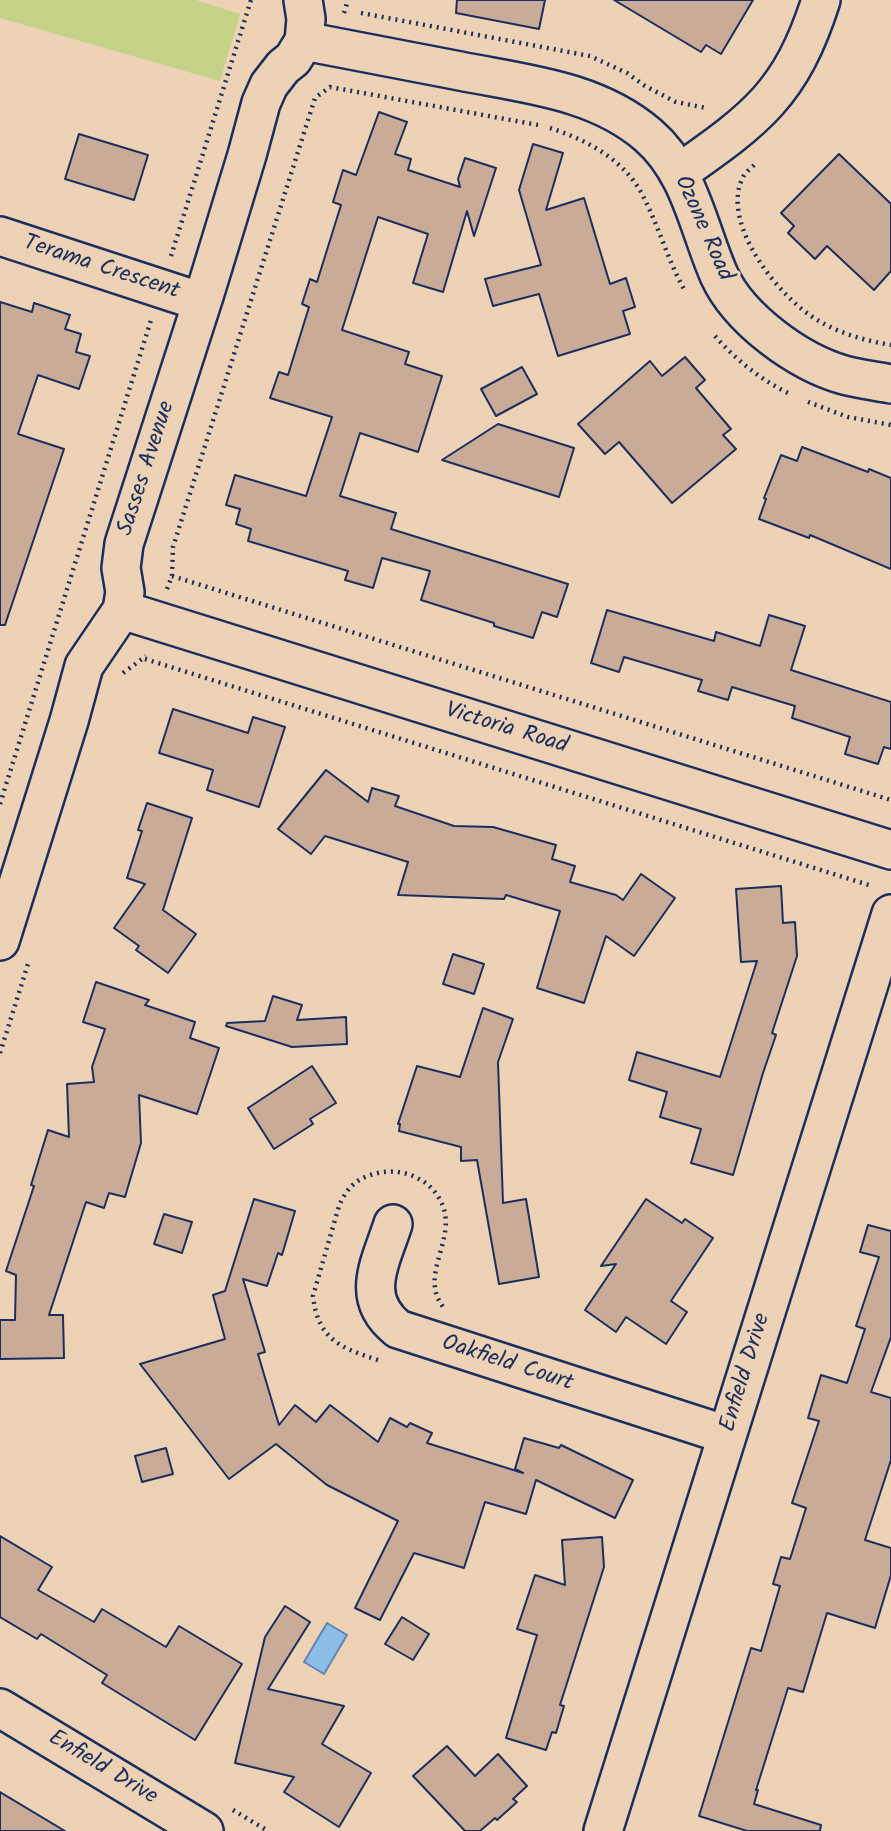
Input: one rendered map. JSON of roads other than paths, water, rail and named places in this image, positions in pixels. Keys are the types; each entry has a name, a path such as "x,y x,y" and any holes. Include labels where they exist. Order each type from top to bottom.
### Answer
{"street":[{"path":"303,0 306,19 304,41"},
{"path":"679,173 740,129 776,94 807,43 821,0"},
{"name":"Ozone Road","path":"304,41 555,89 603,105 649,135 679,173 720,276 737,302 760,327 800,355 843,374 891,384"},
{"name":"Sasses Avenue","path":"122,610 125,592 121,568 124,544 202,302 261,103 277,74 293,59 304,41"},
{"name":"Terama Crescent","path":"0,236 202,302"},
{"path":"0,942 84,666 122,610"},
{"name":"Victoria Road","path":"122,610 891,850"},
{"name":"Enfield Drive","path":"603,1831 891,914"},
{"name":"Oakfield Court","path":"393,1224 375,1283 375,1296 385,1319 398,1329 727,1435"},
{"name":"Enfield Drive","path":"0,1708 204,1831"}],"water":[{"path":"327,1623 347,1635 324,1674 304,1662"}]}
